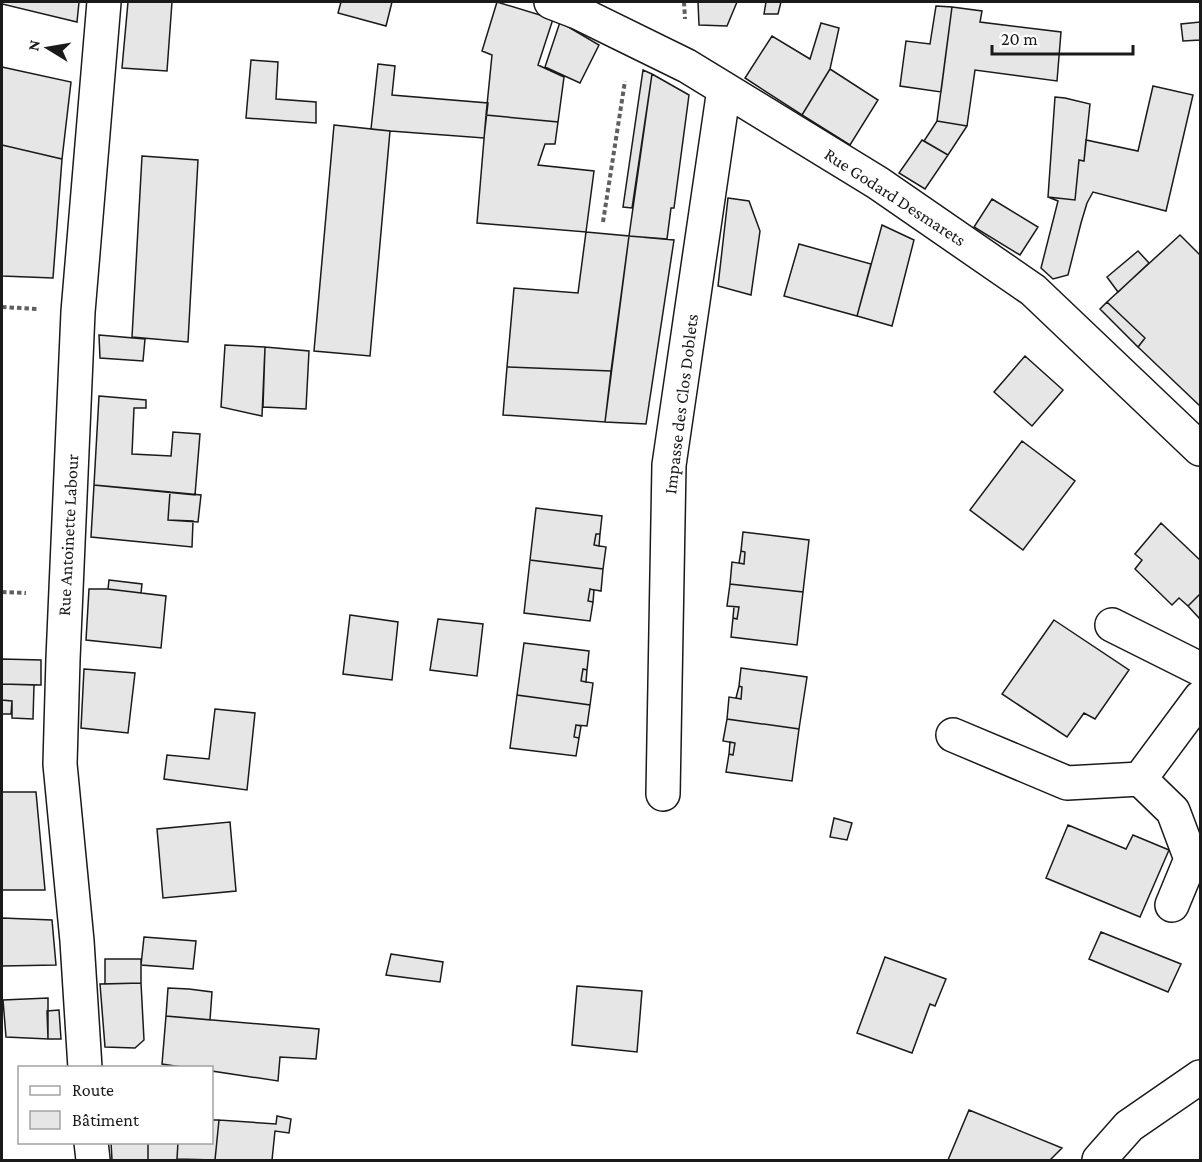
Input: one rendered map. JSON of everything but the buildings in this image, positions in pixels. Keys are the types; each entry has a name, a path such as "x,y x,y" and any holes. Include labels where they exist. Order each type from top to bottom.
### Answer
{"street":[{"name":"Rue Antoinette Labour","path":"85,1066 77,941 60,764 78,312 104,2"},
{"name":"Rue Godard Desmarets","path":"551,2 577,12 687,66 878,183 1034,290 1200,449"},
{"name":"Impasse des Clos Doblets","path":"663,794 669,465 724,89"},
{"path":"1112,625 1200,669"},
{"path":"1140,779 1200,698"},
{"path":"953,735 1067,783 1140,779 1173,810 1191,859 1172,904"},
{"path":"1099,1161 1129,1126 1200,1077"},
{"path":"91,1144 93,1161"}],"path":[{"path":"603,222 632,39"}]}
